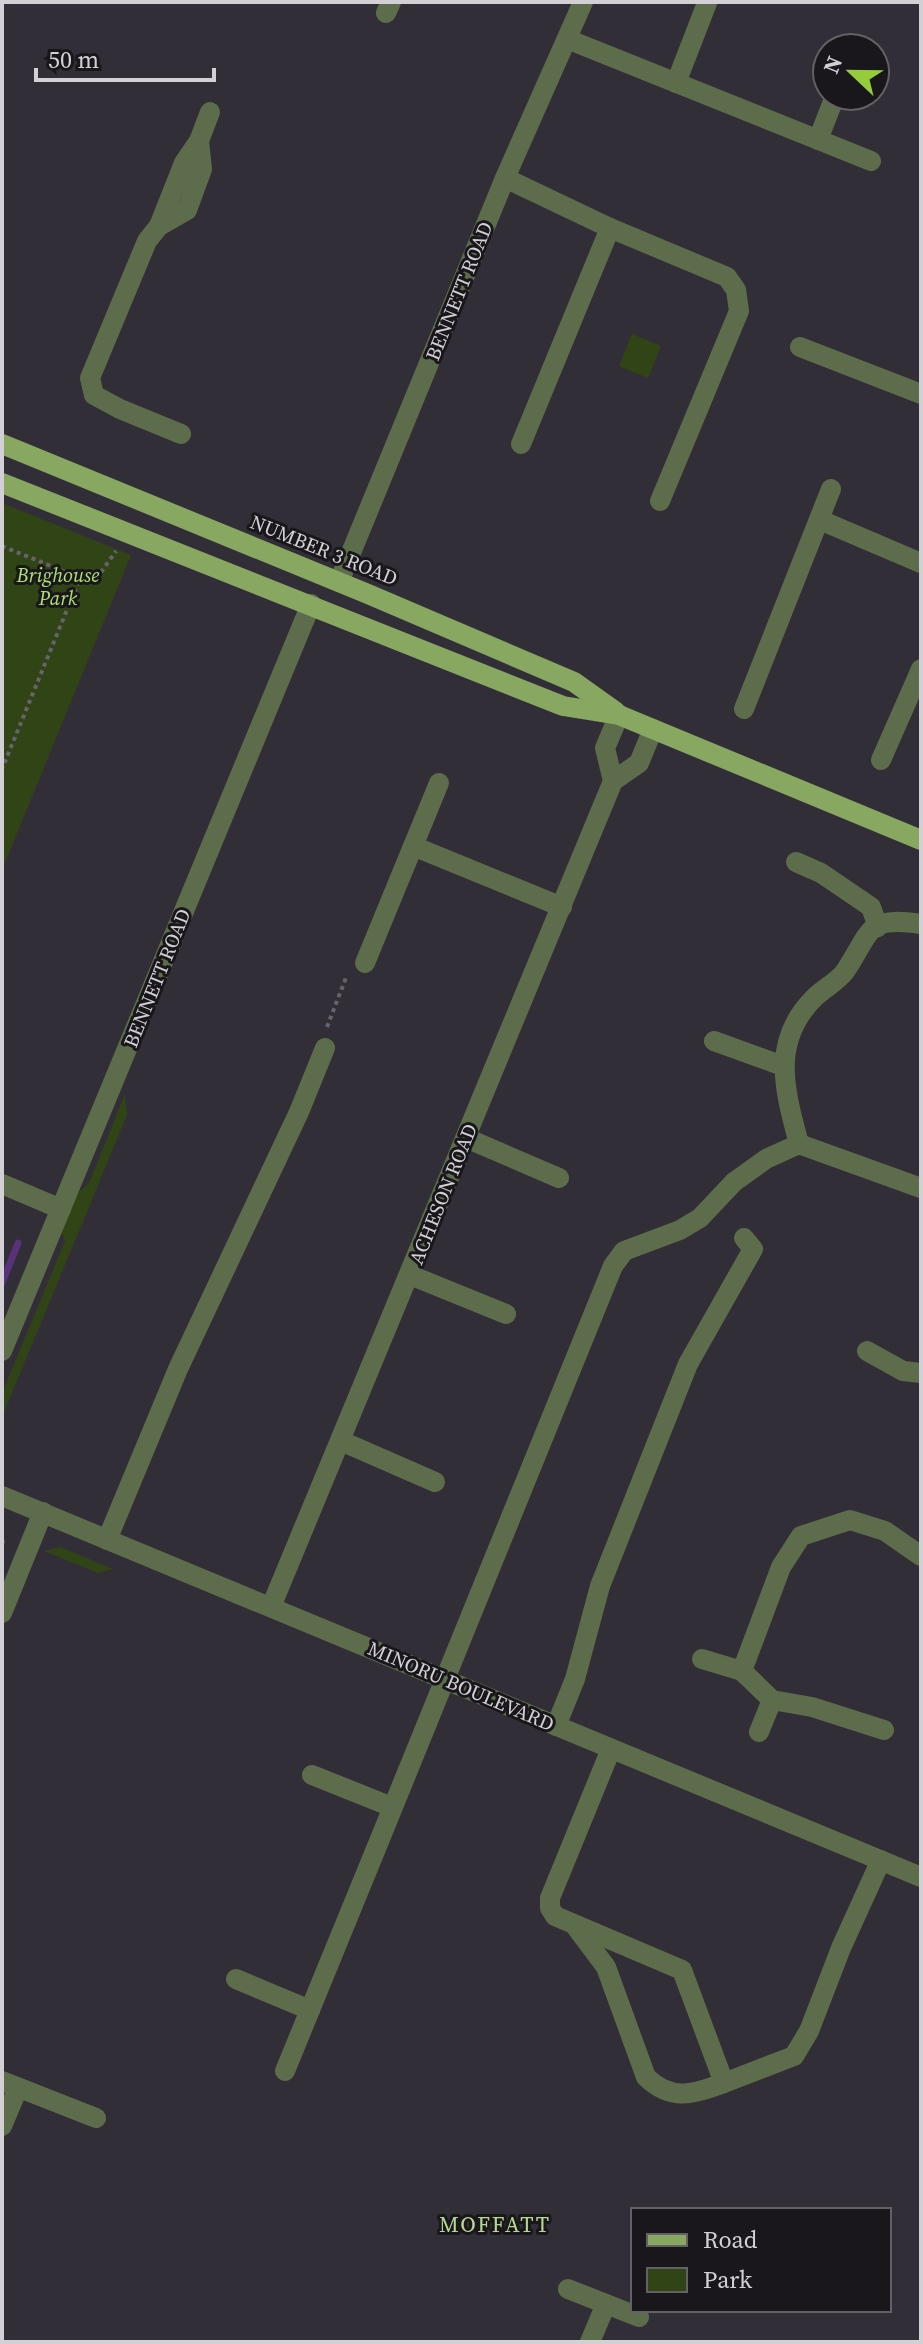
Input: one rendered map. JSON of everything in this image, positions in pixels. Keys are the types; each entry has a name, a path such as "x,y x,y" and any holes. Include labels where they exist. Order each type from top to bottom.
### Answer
{"main road":[{"name":"NUMBER 3 ROAD","path":"2,444 574,682 619,715"},
{"name":"NUMBER 3 ROAD","path":"2,483 563,706 619,715 921,840"},
{"path":"301,600 339,582"}],"street":[{"name":"BENNETT ROAD","path":"339,582 505,178 583,2"},
{"path":"676,83 707,3"},
{"path":"567,39 871,161"},
{"path":"181,434 94,395 90,378 147,241 159,226 187,210 202,169 199,141 210,112"},
{"path":"818,140 829,112"},
{"path":"505,178 610,228 727,277 736,290 739,311 660,501"},
{"path":"521,444 610,228"},
{"path":"800,347 921,394"},
{"path":"744,709 831,489"},
{"path":"820,520 921,563"},
{"name":"BENNETT ROAD","path":"2,1351 301,600"},
{"path":"881,760 921,669"},
{"path":"613,781 605,748 619,715"},
{"name":"ACHESON ROAD","path":"271,1607 613,781 639,763 653,729"},
{"path":"365,963 439,783"},
{"path":"413,846 562,907"},
{"path":"796,862 821,873 871,907 878,927"},
{"path":"799,1144 783,1066 791,1028 813,998 845,973 867,932 893,920 921,924"},
{"path":"714,1041 783,1066"},
{"path":"107,1540 178,1369 299,1112 325,1048"},
{"path":"466,1138 559,1178"},
{"path":"285,2071 447,1680 613,1266 624,1251 680,1230 700,1218 734,1182 766,1159 799,1144 921,1188"},
{"path":"2,1184 61,1209"},
{"path":"556,1726 575,1679 600,1586 688,1364 753,1249 744,1238"},
{"path":"410,1275 506,1314"},
{"path":"867,1351 903,1371 921,1373"},
{"path":"341,1441 435,1482"},
{"name":"MINORU BOULEVARD","path":"2,1496 921,1877"},
{"path":"2,1613 43,1512"},
{"path":"742,1671 781,1567 801,1536 850,1520 885,1531 921,1556"},
{"path":"702,1659 742,1671 772,1700 812,1707 884,1730"},
{"path":"759,1732 772,1700"},
{"path":"611,1749 550,1898 550,1908 555,1916 574,1925 682,1970 724,2083"},
{"path":"312,1775 392,1807"},
{"path":"574,1925 606,1967 646,2077 658,2088 672,2094 696,2093 794,2056 809,2031 841,1948 881,1860"},
{"path":"236,1979 310,2010"},
{"path":"2,2126 10,2085 96,2118"},
{"path":"568,2289 639,2317"},
{"path":"590,2342 606,2304"}],"path":[{"path":"2,546 80,578 97,578 120,545"},
{"path":"2,769 80,578"},
{"path":"325,1048 322,1038 349,972 365,963"}],"green space":[{"path":"632,334 661,346 648,378 619,366"},
{"name":"Brighouse Park","path":"2,503 131,555 2,870"},
{"path":"125,1094 127,1115 2,1417 2,1393 65,1241 61,1229 74,1197 89,1183"},
{"path":"60,1547 113,1569 98,1573 44,1551"}],"waterway":[{"path":"2,1283 18,1243"}],"district":[{"name":"MOFFATT","path":"495,2224"}]}
